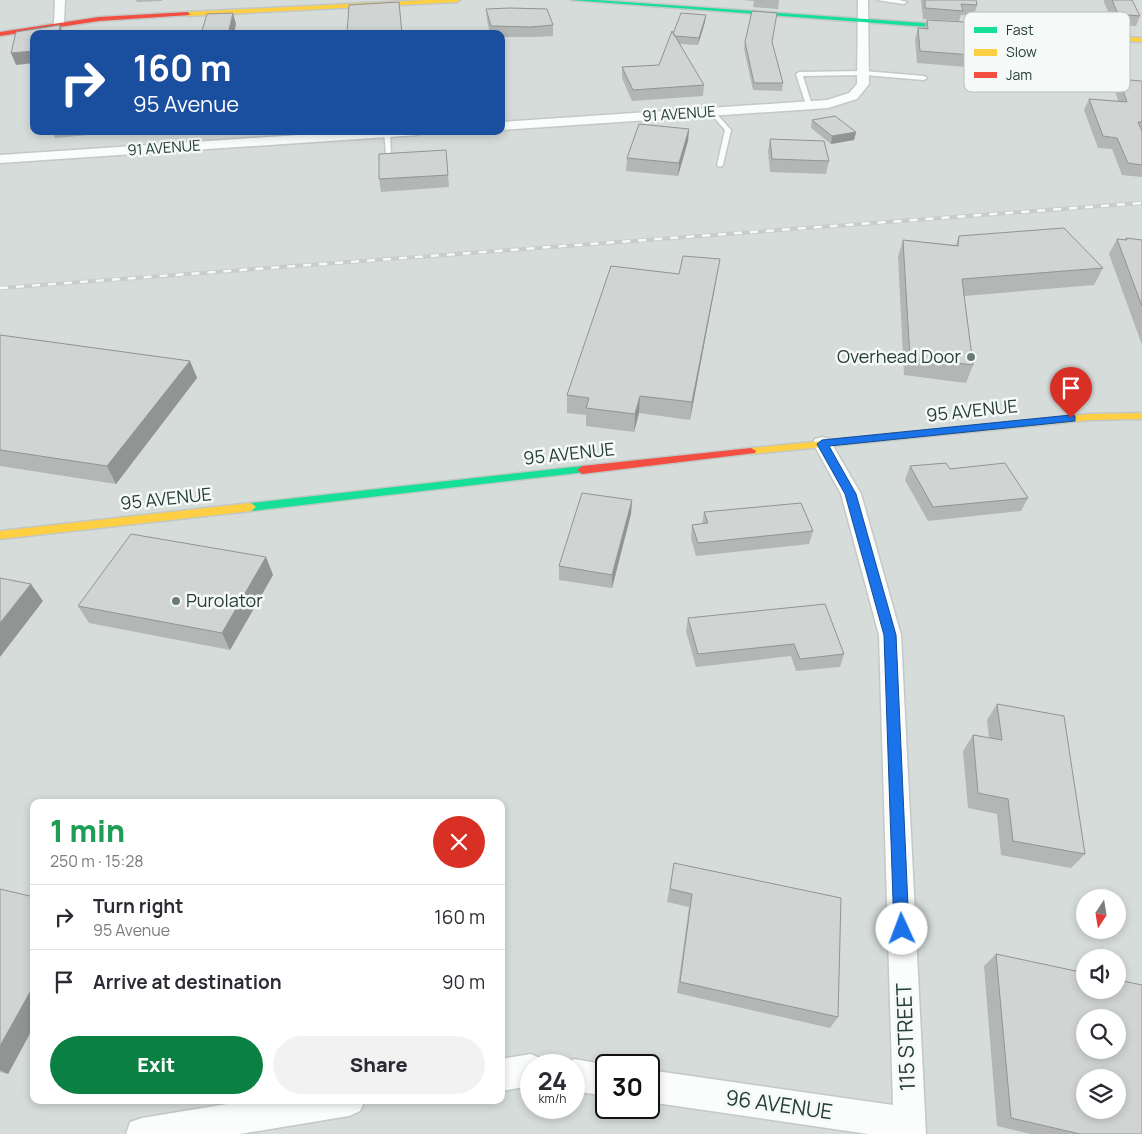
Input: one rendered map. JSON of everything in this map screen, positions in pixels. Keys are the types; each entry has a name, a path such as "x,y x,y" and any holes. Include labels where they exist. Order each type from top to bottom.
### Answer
{"street":[{"path":"59,24 60,0"},
{"path":"0,34 99,19 371,2 457,0"},
{"path":"574,0 964,27"},
{"path":"863,0 864,73"},
{"name":"91 AVENUE","path":"505,126 828,104 855,94 864,84 864,73"},
{"name":"91 AVENUE","path":"0,159 344,135"},
{"name":"95 AVENUE","path":"0,535 822,444 1090,417 1142,416"},
{"name":"115 STREET","path":"822,444 851,494 890,635 910,1129"},
{"path":"505,1074 520,1072"},
{"name":"96 AVENUE","path":"660,1088 910,1129"},
{"path":"142,1134 325,1104"}],"lane":[{"path":"880,0 904,2"},
{"path":"810,105 799,74 864,73 924,78"},
{"path":"712,112 728,130 720,165"},
{"path":"387,135 389,154"}],"shaded area":[{"path":"0,0 1142,0 1142,1134 0,1134"}],"building":[{"path":"925,0 976,0 977,5 961,4 963,11 925,8"},
{"path":"1112,0 1132,0 1140,16 1130,15 1130,12 1117,12"},
{"path":"399,2 402,30 347,30 349,5"},
{"path":"486,9 547,9 553,25 531,27 491,26"},
{"path":"752,11 777,13 772,42 783,83 754,83 745,42"},
{"path":"233,13 229,30 202,30 207,14"},
{"path":"681,13 706,15 699,38 675,36 673,34"},
{"path":"927,20 964,22 964,54 920,51 918,28 928,29"},
{"path":"60,25 59,30 30,30 30,51 11,53 16,32"},
{"path":"672,31 704,85 633,90 622,67 659,65"},
{"path":"1130,80 1141,81 1142,122 1138,122 1142,131 1142,165 1128,163 1117,138 1103,136 1089,99 1127,102 1124,92 1130,92"},
{"path":"835,116 856,132 832,136 812,120"},
{"path":"639,124 689,129 679,163 627,158"},
{"path":"770,139 824,141 829,161 772,159"},
{"path":"446,150 448,175 379,179 379,154"},
{"path":"1064,228 1103,268 962,279 973,365 910,358 903,240 958,246 959,236"},
{"path":"1126,238 1142,240 1142,306 1117,239 1127,240"},
{"path":"683,256 720,259 692,402 640,396 635,414 586,408 589,398 567,395 611,266 679,274"},
{"path":"0,335 190,361 107,466 0,450"},
{"path":"946,463 950,469 1005,463 1028,498 933,507 910,466"},
{"path":"582,493 632,500 612,575 559,566"},
{"path":"801,503 813,531 698,543 692,525 708,523 704,512"},
{"path":"131,534 266,557 222,633 78,606"},
{"path":"0,578 31,584 0,623"},
{"path":"825,604 844,654 800,659 794,644 698,654 688,618"},
{"path":"997,704 1064,716 1085,854 1013,841 1008,799 978,793 973,735 1002,740"},
{"path":"674,863 841,898 838,1017 680,982 692,894 670,889"},
{"path":"0,889 30,896 30,992 0,1046"},
{"path":"996,954 1076,971 1076,999 1126,999 1126,982 1142,985 1142,1134 1080,1134 1011,1118"}],"railway":[{"path":"0,288 1142,203"}],"traffic: fast":[{"path":"574,0 964,28"},
{"path":"251,507 582,470"}],"traffic: slow":[{"path":"188,14 457,0"},
{"path":"1130,39 1142,40"},
{"path":"751,451 1090,417 1142,416"},
{"path":"0,535 251,507"}],"traffic: jam":[{"path":"0,34 99,19 188,14"},
{"path":"582,470 751,451"}],"place":[{"name":"Overhead Door","path":"971,357"},
{"name":"Purolator","path":"176,601"}],"route":[{"path":"902,929 890,635 851,494 822,444 1071,418"}]}
